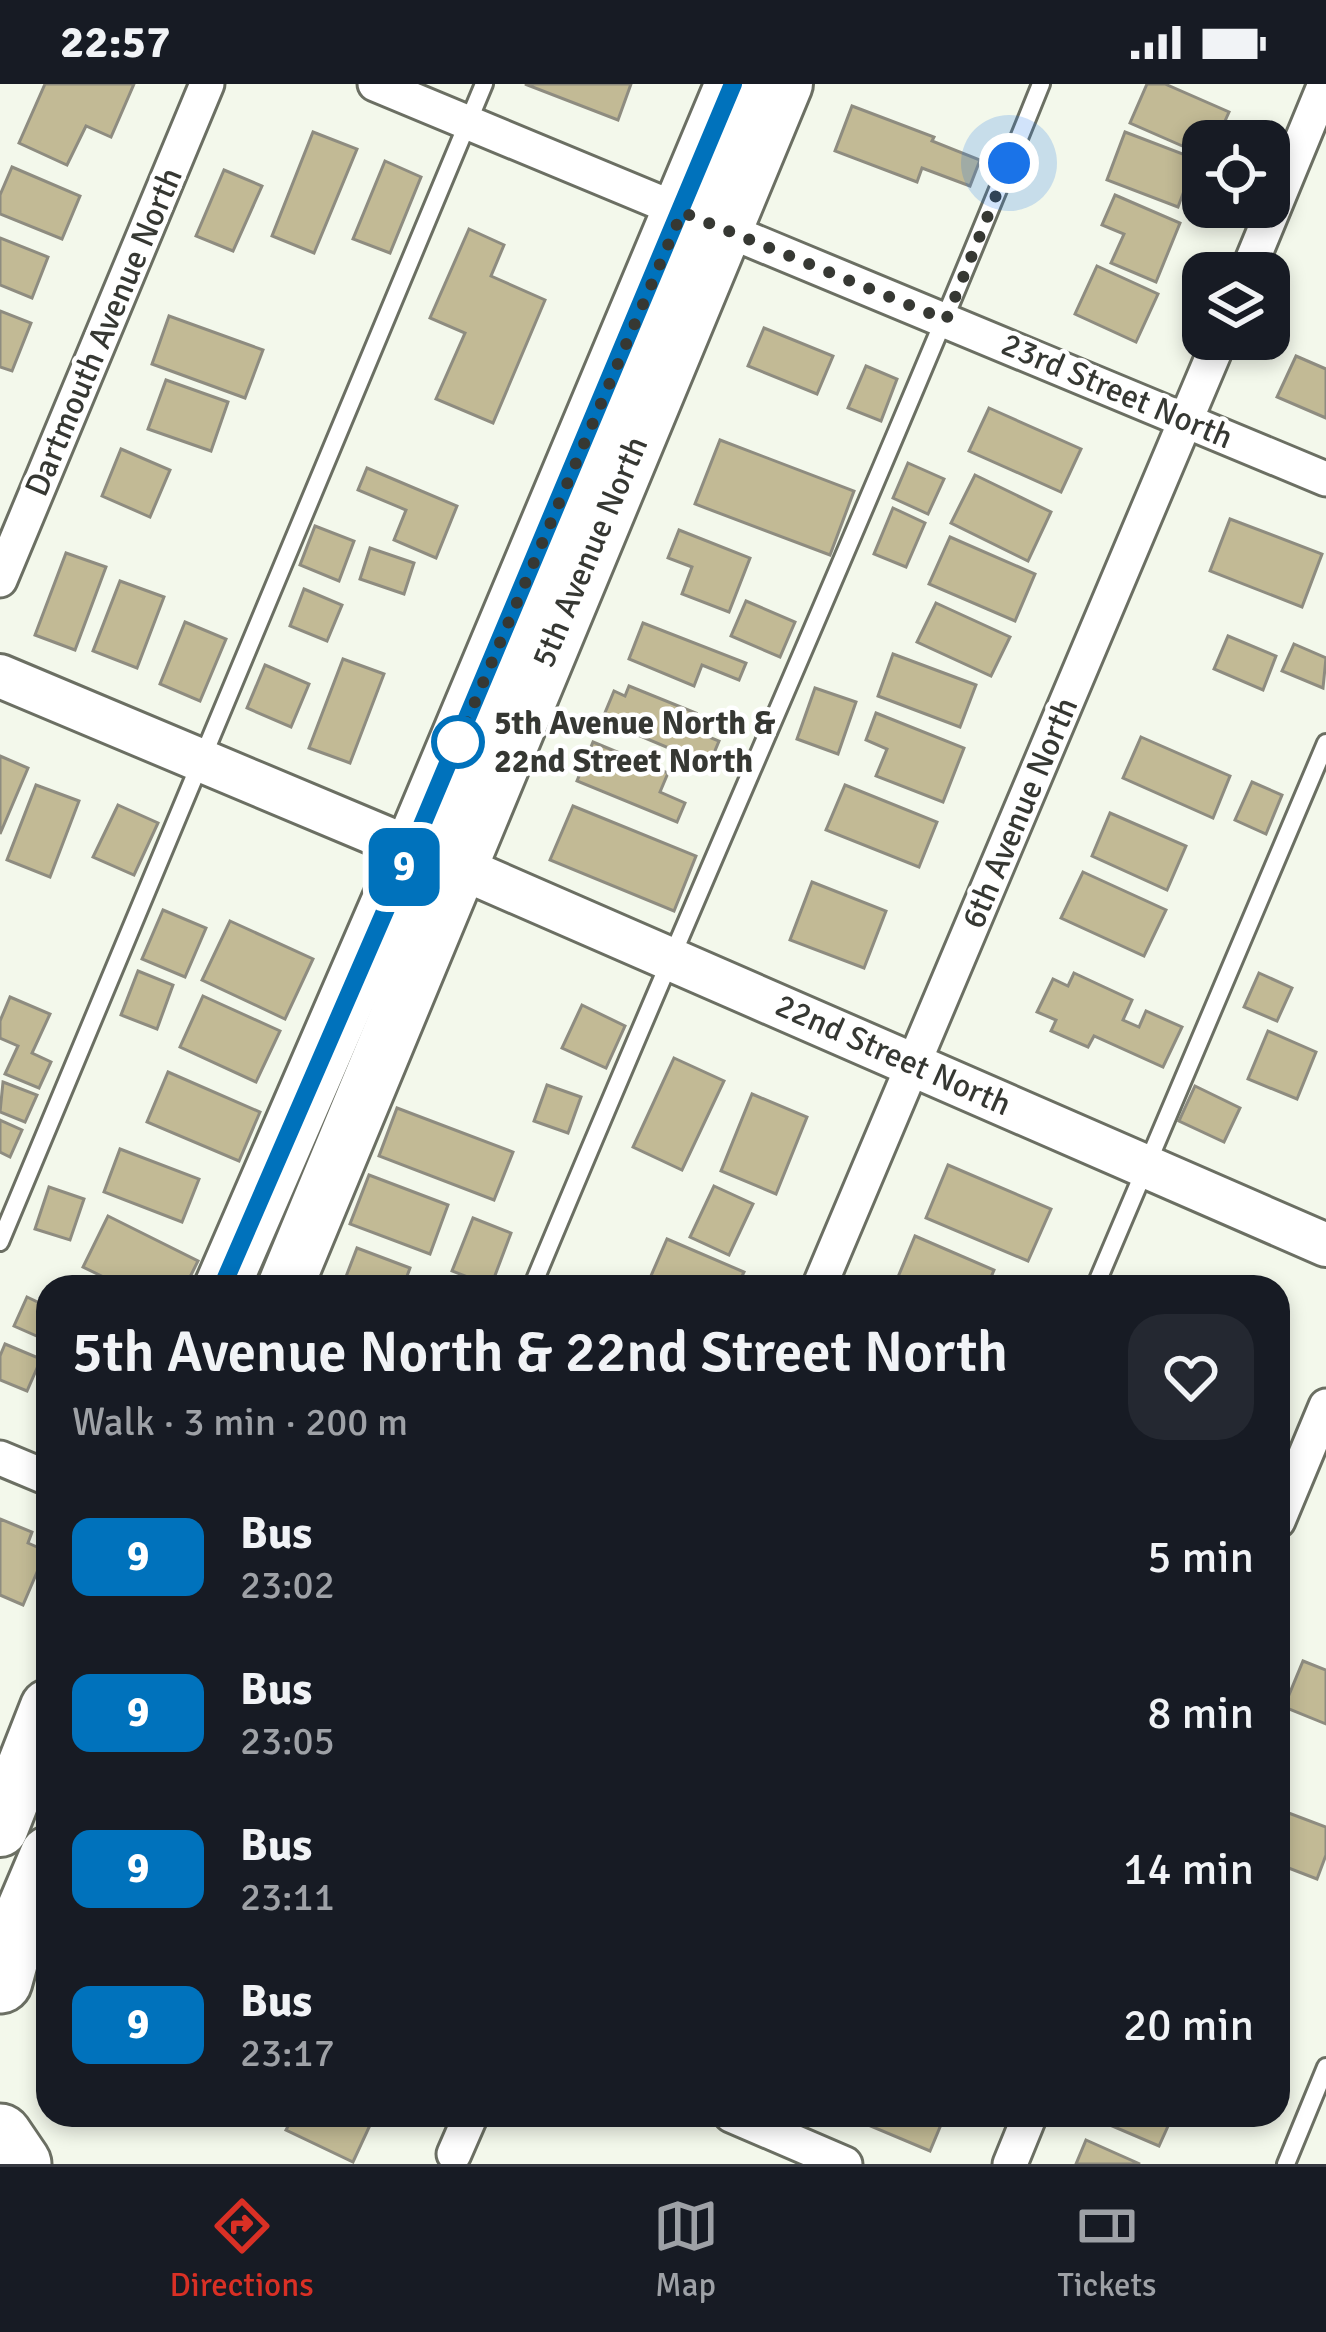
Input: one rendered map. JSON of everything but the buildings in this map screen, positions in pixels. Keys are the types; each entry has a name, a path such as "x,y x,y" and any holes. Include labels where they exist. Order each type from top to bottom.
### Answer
{"highway":[{"path":"0,2135 19,2164"}],"main road":[{"name":"5th Avenue North","path":"702,220 733,84"},
{"name":"5th Avenue North","path":"289,1275 436,858 702,220 784,84"},
{"name":"5th Avenue North","path":"228,1275 436,858"},
{"path":"0,1829 36,1738"},
{"path":"4,1963 36,1884"}],"street":[{"name":"Dartmouth Avenue North","path":"0,580 207,84"},
{"name":"23rd Street North","path":"375,84 1326,479"},
{"path":"1256,252 1325,84"},
{"name":"6th Avenue North","path":"824,1275 1211,360"},
{"name":"22nd Street North","path":"0,676 914,1063 1326,1245"},
{"path":"1290,1492 1326,1406"},
{"path":"0,1458 36,1473"},
{"path":"454,2154 466,2127"},
{"path":"764,2127 844,2164"},
{"path":"1010,2164 1025,2127"}],"lane":[{"path":"0,1241 484,84"},
{"path":"537,1275 946,320 1041,84"},
{"path":"1100,1275 1326,743"},
{"path":"1286,2164 1326,2067"}],"bus line":[{"name":"9","path":"227,1275 733,84"}],"place":[{"name":"5th Avenue North & 22nd Street North","path":"458,742"}],"route":[{"path":"458,742 682,212 946,320 1009,163"}]}
